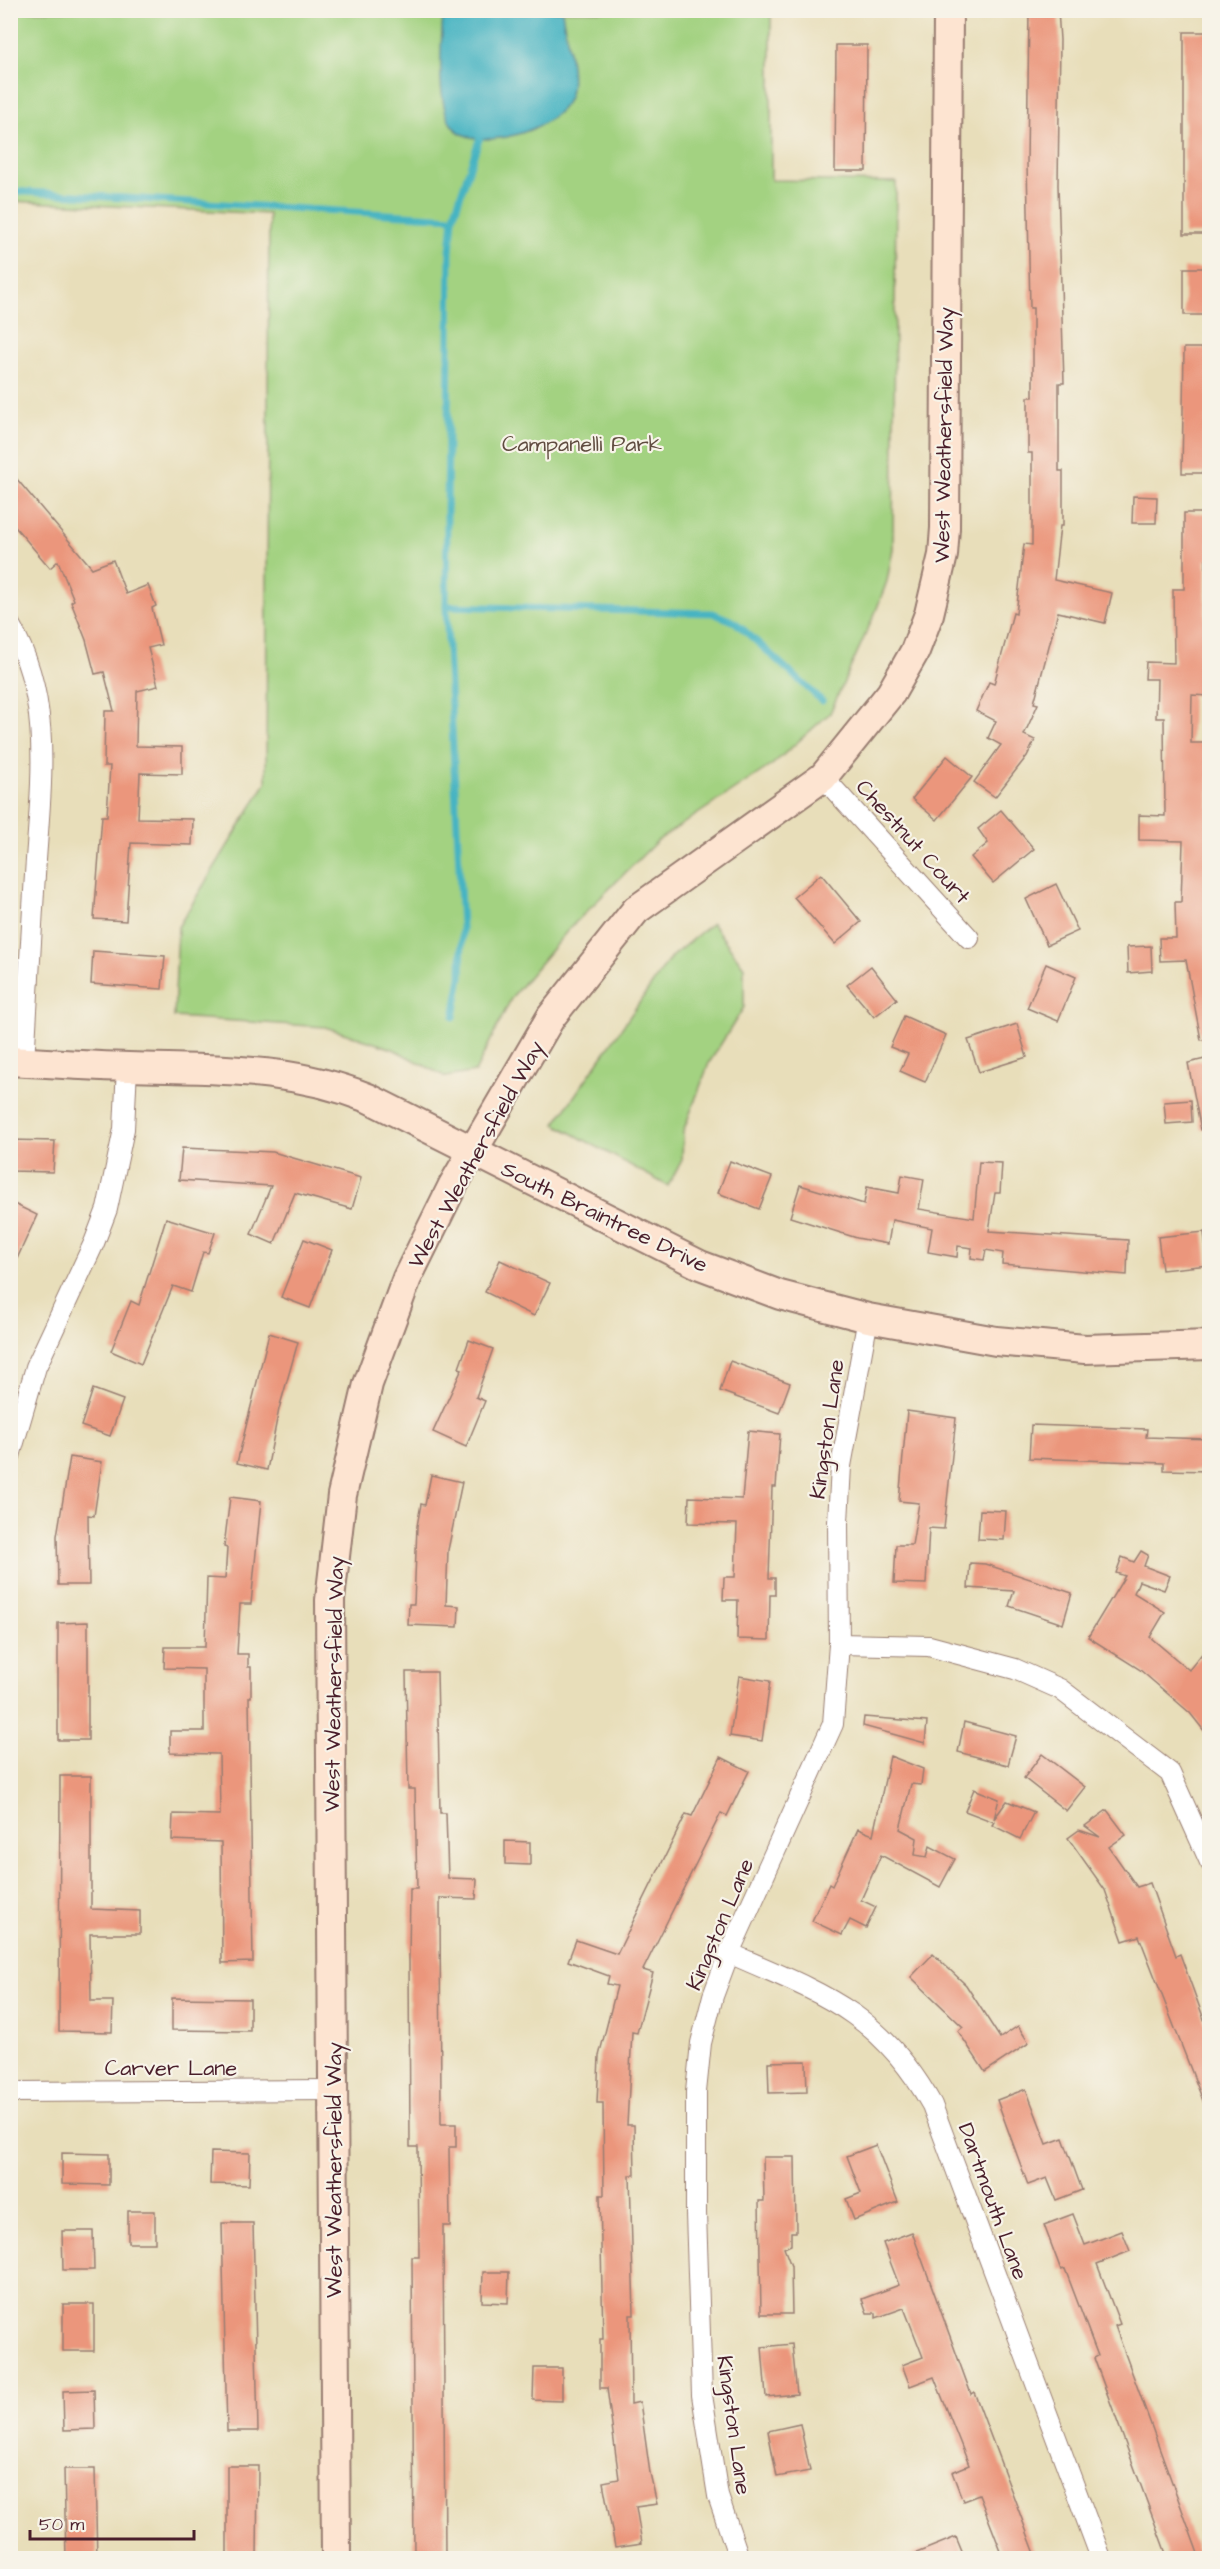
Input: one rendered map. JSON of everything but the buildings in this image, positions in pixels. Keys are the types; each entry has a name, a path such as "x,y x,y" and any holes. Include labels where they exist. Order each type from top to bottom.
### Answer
{"street":[{"name":"West Weathersfield Way","path":"336,2559 330,1610 332,1568 340,1506 356,1425 387,1329 435,1220 551,1017 636,910 823,777 891,693 915,651 930,614 943,555 948,10"},
{"path":"10,625 24,654 35,689 42,746 17,1061"},
{"name":"Chestnut Court","path":"823,777 969,938"},
{"name":"South Braintree Drive","path":"17,1061 237,1070 318,1080 368,1098 700,1265 780,1294 868,1318 996,1341 1085,1348 1209,1344"},
{"path":"10,1456 36,1367 94,1243 107,1209 124,1129 127,1067"},
{"name":"Kingston Lane","path":"739,2559 718,2496 702,2395 696,2213 696,2092 701,2043 713,1996 729,1953 833,1724 839,1644 838,1522 841,1466 868,1318"},
{"path":"839,1644 928,1646 1015,1669 1060,1689 1170,1773 1209,1862"},
{"name":"Dartmouth Lane","path":"729,1953 814,1990 849,2010 881,2036 919,2082 932,2105 1101,2559"},
{"name":"Carver Lane","path":"10,2092 333,2090"}],"green space":[{"name":"Campanelli Park","path":"10,11 771,11 771,180 896,182 893,549 887,581 876,611 830,713 773,764 657,841 568,930 512,997 475,1072 446,1077 393,1049 325,1027 174,1017 178,927 266,783 269,214 11,201"},
{"path":"712,923 744,967 744,1007 709,1063 683,1132 682,1160 668,1186 555,1124 671,957"}],"water":[{"path":"443,11 562,11 572,78 569,97 562,109 549,120 514,135 495,139 462,134 451,124 443,100 441,69"}],"waterway":[{"path":"454,1017 461,977 462,927 446,606 450,252 453,218 481,134"},
{"path":"10,191 453,218"},
{"path":"446,606 713,613 735,622 822,701"}]}
